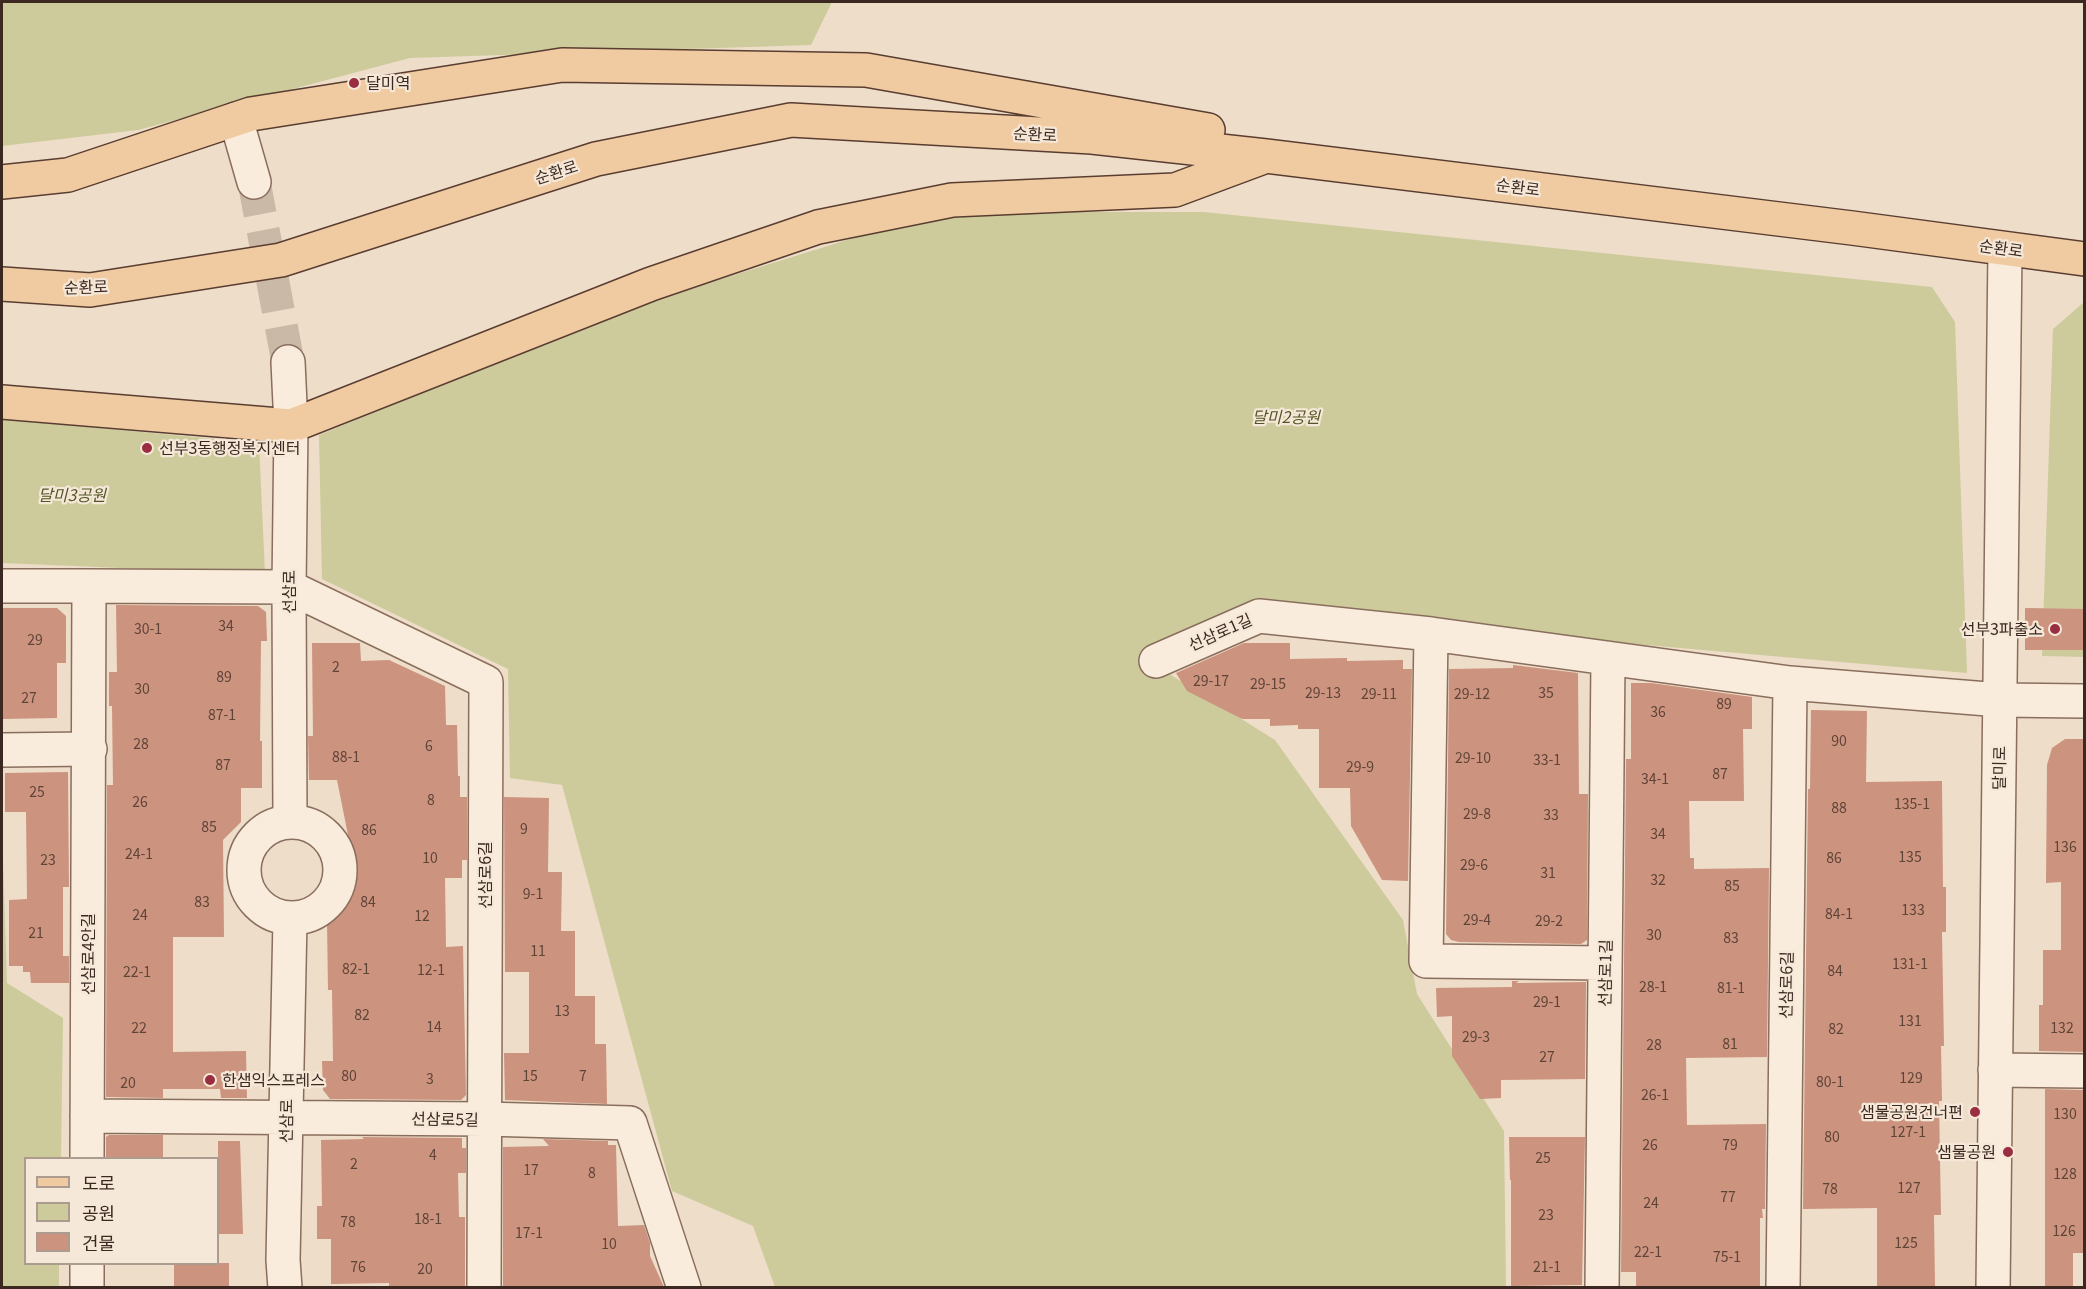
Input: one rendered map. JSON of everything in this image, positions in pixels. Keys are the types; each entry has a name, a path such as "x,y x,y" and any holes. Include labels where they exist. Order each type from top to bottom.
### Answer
{"main road":[{"path":"2,182 68,175 251,114 562,64 866,70 1223,132 1266,156"},
{"name":"순환로","path":"2,284 90,290 281,260 596,159 791,120 1092,137 1840,226 2085,259"},
{"path":"2,402 291,426 651,284 818,227 952,200 1175,190 1266,156"}],"street":[{"path":"236,118 254,182"},
{"name":"달미로","path":"1993,1287 2005,249"},
{"name":"선삼로","path":"288,362 291,426 290,822"},
{"path":"2,586 289,587"},
{"name":"선삼로4안길","path":"87,1157 89,586"},
{"name":"선삼로6길","path":"289,587 486,682 484,1287"},
{"name":"선삼로1길","path":"1156,661 1259,616 1431,634 1790,683 2000,700 2085,701"},
{"path":"1431,634 1426,961 1605,963"},
{"name":"선삼로1길","path":"1602,1287 1608,659"},
{"name":"선삼로6길","path":"1783,1287 1790,683"},
{"path":"2,750 90,749"},
{"path":"290,822 305,824 320,830 334,848 340,871 338,886 331,900 319,910 305,917 290,919 274,915 260,907 249,894 244,878 244,862 249,847 260,834 274,825 290,822"},
{"name":"선삼로","path":"285,1287 283,1260 290,919"},
{"path":"1995,1070 2085,1071"},
{"name":"선삼로5길","path":"87,1116 485,1119 630,1124 684,1287"},
{"path":"87,1265 87,1287"}],"green space":[{"path":"2,2 832,2 811,45 410,58 138,130 2,146"},
{"name":"달미2공원","path":"937,212 1204,212 1932,287 1955,322 1967,673 1255,611 1147,660 1275,740 1403,920 1417,994 1504,1131 1506,1287 775,1287 753,1226 672,1191 562,785 510,778 508,669 322,579 319,435 644,303"},
{"path":"2084,302 2084,657 2042,656 2053,329"},
{"name":"달미3공원","path":"2,419 259,443 265,574 2,563"},
{"path":"2,831 7,983 63,1018 61,1157 24,1157 24,1265 59,1265 59,1287 2,1287"}],"building":[{"path":"116,605 258,606 266,612 267,641 261,641 262,788 241,788 241,822 223,840 224,937 173,937 173,1052 246,1051 247,1098 221,1098 220,1089 163,1089 163,1098 106,1097 107,785 113,785 109,672 117,672"},
{"path":"3,608 57,608 66,616 66,663 57,663 57,718 2,719"},
{"name":"선부3파출소","path":"2025,608 2085,609 2085,650 2025,650"},
{"path":"312,643 360,643 361,661 389,660 445,686 446,725 457,725 460,797 467,797 467,860 462,860 462,878 445,878 446,947 463,946 466,1095 461,1100 330,1099 323,1090 322,1061 333,1061 332,990 328,990 327,921 331,922 330,914 338,914 356,875 337,780 309,780 308,736 313,736"},
{"path":"1244,643 1290,643 1290,659 1403,660 1403,669 1412,669 1408,881 1382,880 1351,826 1350,788 1319,788 1319,729 1298,729 1298,725 1270,726 1270,719 1242,719 1187,691 1176,673"},
{"path":"1513,665 1578,673 1579,794 1588,794 1587,940 1581,944 1459,942 1451,940 1446,934 1449,669 1513,668"},
{"path":"1631,683 1651,683 1752,697 1752,729 1743,729 1744,801 1689,801 1690,858 1694,858 1694,869 1769,868 1767,1057 1686,1058 1687,1125 1766,1124 1765,1209 1762,1209 1763,1218 1760,1218 1760,1287 1636,1287 1636,1272 1621,1272 1626,759 1631,759"},
{"path":"1811,710 1867,711 1866,782 1942,781 1943,887 1946,887 1946,932 1942,932 1944,1046 1941,1046 1942,1101 1939,1101 1941,1215 1934,1215 1935,1287 1877,1287 1877,1208 1803,1209"},
{"path":"2065,739 2085,739 2085,803 2083,803 2085,1052 2039,1051 2039,1005 2043,1005 2043,950 2061,950 2061,882 2046,883 2047,765 2052,748"},
{"path":"68,772 69,887 63,887 63,956 69,956 69,983 31,983 30,972 23,972 23,966 9,966 9,900 27,899 26,812 5,812 5,773"},
{"path":"504,797 549,798 548,872 562,872 561,931 575,931 575,996 595,996 595,1044 606,1044 607,1104 505,1100 504,1053 529,1053 529,972 505,972"},
{"path":"1512,981 1519,981 1516,983 1586,982 1585,1079 1501,1080 1501,1098 1480,1099 1452,1056 1452,1016 1437,1017 1436,988 1512,987"},
{"path":"2045,1089 2085,1090 2085,1253 2073,1253 2073,1287 2045,1287"},
{"path":"109,1135 163,1135 163,1157 106,1157 106,1137"},
{"path":"362,1137 462,1138 462,1148 466,1148 466,1173 458,1173 459,1217 465,1217 465,1287 389,1287 389,1283 331,1284 331,1239 317,1239 317,1206 322,1206 321,1140 364,1139"},
{"path":"1509,1137 1585,1137 1582,1285 1511,1286"},
{"path":"543,1139 608,1141 608,1145 616,1145 618,1226 644,1225 650,1243 650,1256 664,1287 503,1287 503,1147 549,1146"},
{"path":"218,1141 240,1141 243,1234 219,1234"},
{"path":"229,1263 229,1287 174,1287 174,1265"}],"tunnel":[{"path":"254,182 288,362"}],"place":[{"name":"달미역","path":"354,83"},
{"name":"선부3동행정복지센터","path":"147,448"},
{"name":"선부3파출소","path":"2055,629"},
{"name":"한샘익스프레스","path":"210,1080"},
{"name":"샘물공원건너편","path":"1975,1112"},
{"name":"샘물공원","path":"2008,1152"}]}
